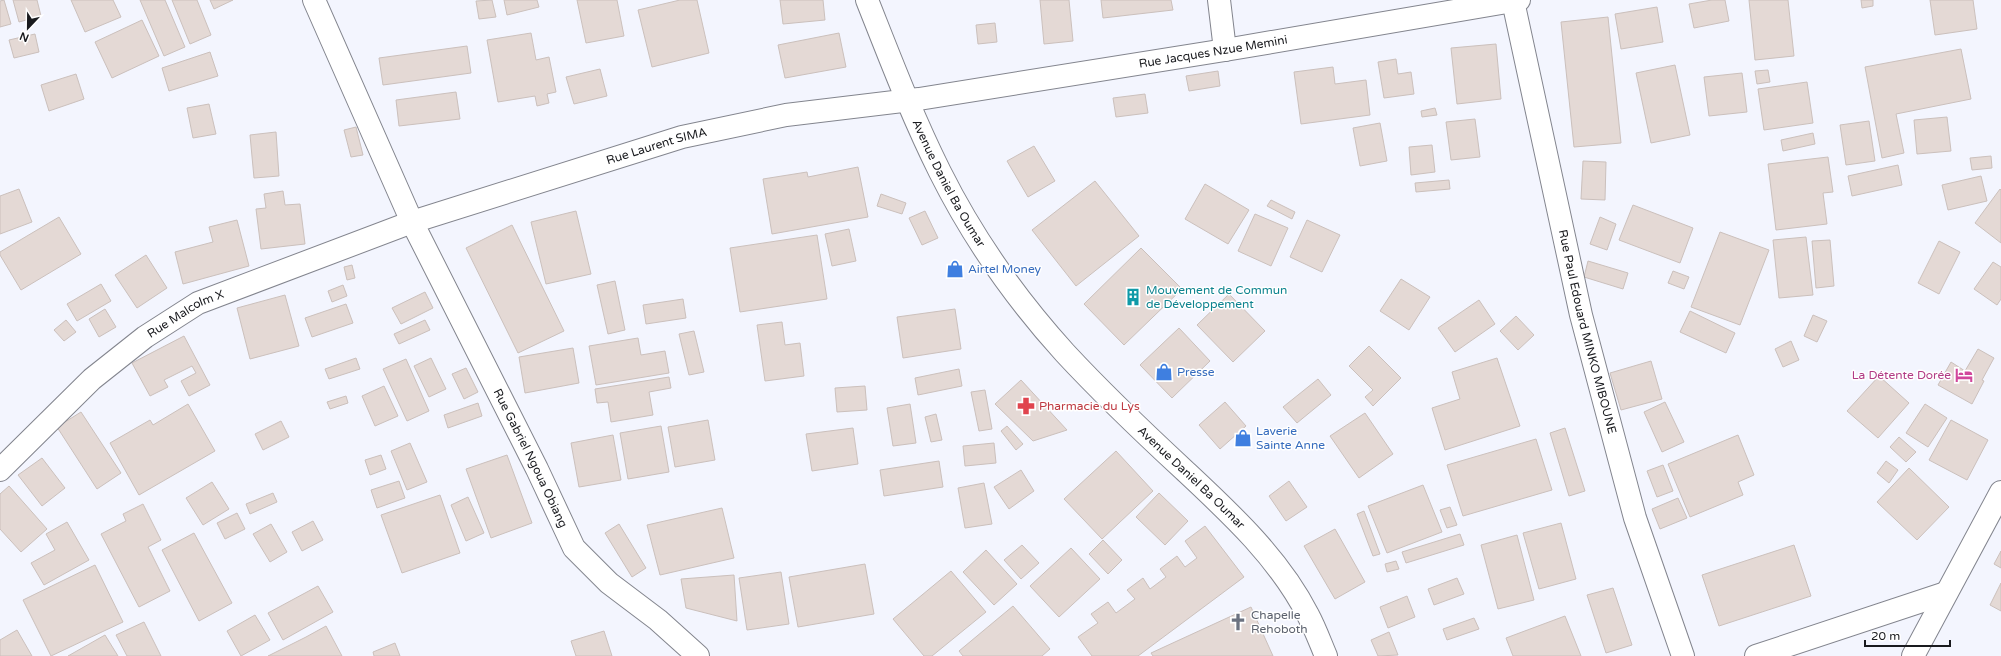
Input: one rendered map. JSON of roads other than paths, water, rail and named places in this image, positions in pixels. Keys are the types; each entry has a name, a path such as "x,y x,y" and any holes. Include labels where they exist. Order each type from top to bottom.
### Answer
{"street":[{"name":"Rue Gabriel Ngoua Obiang","path":"314,0 412,222 534,462 574,548 609,583 658,620 698,656"},
{"name":"Avenue Daniel Ba Oumar","path":"867,0 907,100 940,172 983,248 1021,300 1064,352 1125,414 1241,524 1284,577 1308,614 1326,656"},
{"path":"1219,0 1225,50"},
{"name":"Rue Jacques Nzue Memini","path":"907,100 1225,50 1516,0"},
{"name":"Rue Paul Edouard MINKO MIBOUNE","path":"1516,0 1581,316 1635,518 1683,656"},
{"name":"Rue Laurent SIMA","path":"412,222 682,137 786,115 907,100"},
{"name":"Rue Malcolm X","path":"0,470 92,379 145,337 198,303 412,222"},
{"path":"1913,656 2001,492"},
{"path":"1756,656 1946,593"}],"place":[{"name":"Airtel Money","path":"955,269"},
{"name":"Mouvement de Commun de Développement","path":"1133,297"},
{"name":"Presse","path":"1164,372"},
{"name":"La Détente Dorée","path":"1964,375"},
{"name":"Pharmacie du Lys","path":"1026,406"},
{"name":"Laverie Sainte Anne","path":"1243,438"},
{"name":"Chapelle Rehoboth","path":"1238,622"}]}
